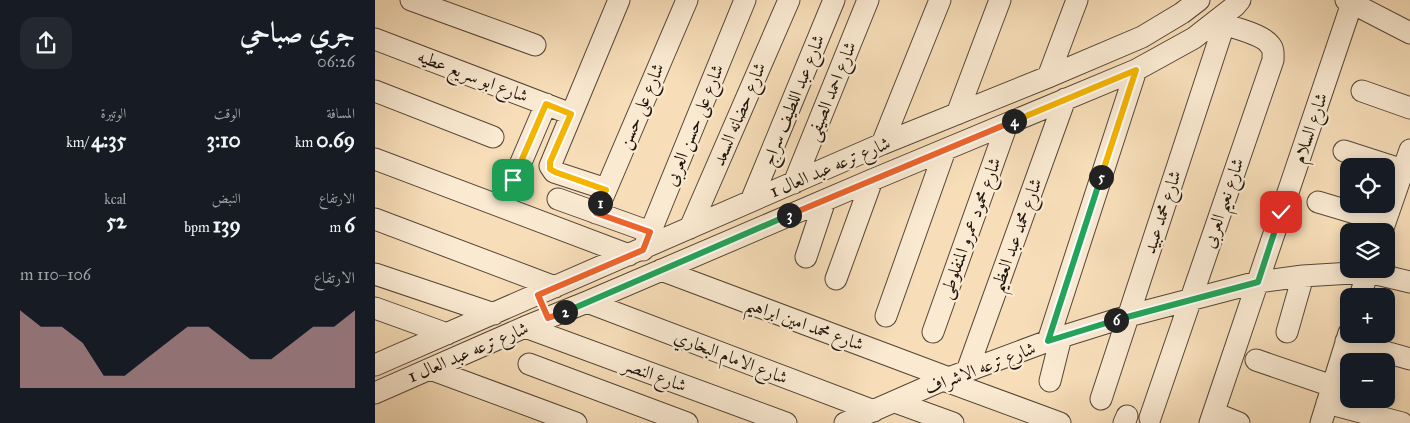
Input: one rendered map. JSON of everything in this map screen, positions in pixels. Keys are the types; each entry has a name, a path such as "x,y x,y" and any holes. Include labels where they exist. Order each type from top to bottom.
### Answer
{"street":[{"path":"411,0 535,45"},
{"path":"606,190 555,172 550,169 550,162 619,0"},
{"name":"شارع على حسن","path":"596,213 687,0"},
{"name":"شارع على حسن العربى","path":"641,246 745,0"},
{"name":"شارع حضانه السعد","path":"690,228 789,0"},
{"name":"شارع عبد اللطيف سراج","path":"751,201 834,0"},
{"name":"شارع احمد الصيفى","path":"794,183 868,0"},
{"path":"883,144 940,0"},
{"path":"957,114 1000,0"},
{"path":"1049,77 1077,0"},
{"name":"شارع ترعه عبد العال 1","path":"375,365 546,291 641,246 690,228 883,144 1142,37 1182,13 1199,0"},
{"name":"شارع ترعه عبد العال 1","path":"375,393 871,180 1136,70 1220,23 1240,0"},
{"path":"1349,2 1379,8 1410,33"},
{"name":"شارع السلام","path":"1212,418 1349,2"},
{"name":"شارع نعيم العربى","path":"1150,418 1273,60 1270,44 1263,39 1220,23"},
{"name":"شارع محمد عبيد","path":"1101,399 1220,23"},
{"name":"شارع ابو سريع عطيه","path":"375,39 571,114"},
{"path":"1050,381 1055,339 1136,70"},
{"path":"375,91 493,137"},
{"path":"1362,91 1410,108"},
{"name":"شارع محمد عبد العظيم","path":"953,376 1065,99"},
{"path":"513,180 546,104"},
{"name":"شارع محمود عمرو المنفلوطى","path":"933,332 1007,124"},
{"path":"886,316 945,150"},
{"path":"1384,223 1410,150"},
{"path":"1344,152 1403,170"},
{"path":"375,159 641,246"},
{"path":"837,279 871,180"},
{"path":"558,199 596,213 641,246"},
{"path":"806,257 825,200"},
{"path":"1318,202 1375,223"},
{"path":"375,219 546,291 548,318"},
{"name":"شارع محمد امين ابراهيم","path":"661,270 953,376 1060,423"},
{"name":"شارع ترعه الاشراف","path":"845,423 953,376 1055,339 1128,316 1258,282 1340,273"},
{"path":"375,274 494,314"},
{"path":"1287,332 1303,276"},
{"name":"شارع ترعه الاشراف","path":"1395,278 1410,282"},
{"name":"شارع الامام البخاري","path":"587,302 874,411"},
{"path":"375,308 447,334"},
{"name":"شارع النصر","path":"525,327 786,423"},
{"path":"1327,404 1345,343"},
{"path":"1364,343 1410,359"},
{"path":"1256,360 1327,404 1389,421"},
{"path":"529,364 687,423"},
{"path":"430,369 576,423"},
{"path":"895,402 953,423"},
{"path":"1212,418 1239,423"}],"route":[{"path":"513,180 546,104 571,114 550,162 550,169 606,190 596,213 650,232 643,250 538,295 548,318 871,180 1136,70 1048,341 1128,316 1258,282 1281,212"}]}
